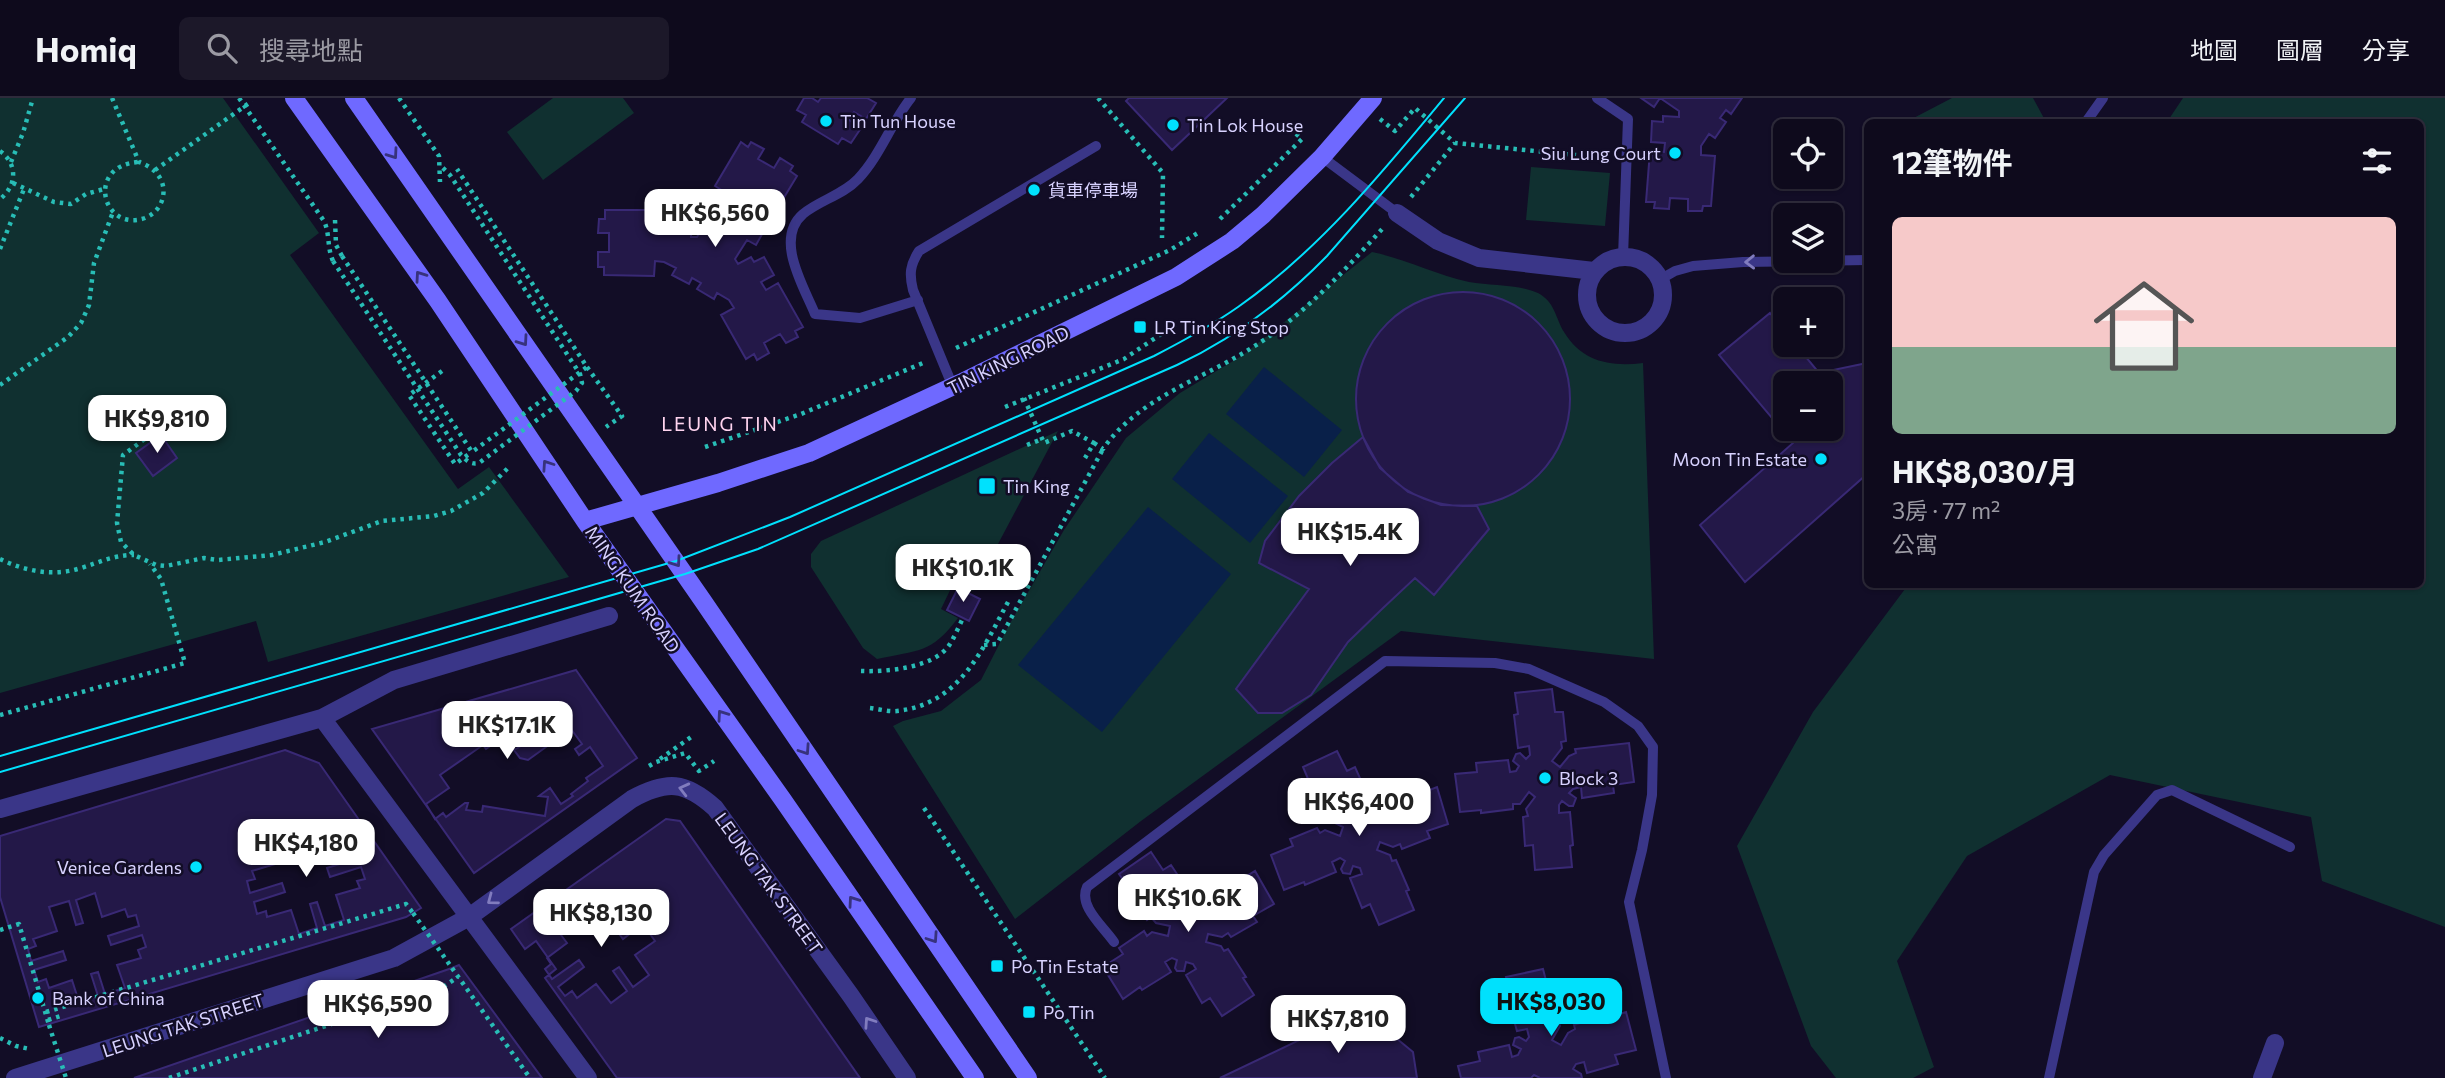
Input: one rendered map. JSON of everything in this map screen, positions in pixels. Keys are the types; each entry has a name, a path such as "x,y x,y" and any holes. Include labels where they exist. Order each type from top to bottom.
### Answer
{"main road":[{"name":"MING KUM ROAD","path":"294,98 438,301 585,522 783,800 975,1078"},
{"path":"354,98 1028,1078"},
{"name":"TIN KING ROAD","path":"585,522 809,453 953,387 1176,277 1232,241 1263,215 1322,157 1369,102"}],"street":[{"path":"1397,213 1438,241 1479,258 1594,271"},
{"path":"1623,257 1643,260 1661,279 1664,292 1656,319 1633,333 1619,333 1607,329 1589,310 1586,296 1594,271 1604,263 1623,257"},
{"path":"0,809 323,718 394,680 609,617"},
{"path":"323,718 588,1078"},
{"name":"LEUNG TAK STREET","path":"15,1078 394,958 469,917 632,799 653,788 676,786 698,793 715,808 907,1078"},
{"path":"2262,1078 2275,1043"}],"lane":[{"path":"911,98 862,175 844,190 803,214 796,222 790,244 815,314 860,318 918,300"},
{"path":"1597,98 1628,119 1623,257"},
{"path":"2088,119 2103,98"},
{"path":"953,387 910,278 911,264 919,251 1096,146"},
{"path":"1322,157 1397,213"},
{"path":"1661,279 1675,271 1693,266 1743,262 1864,260"},
{"path":"1114,942 1084,903 1083,894 1087,887 1385,661 1495,663 1529,669 1604,702 1638,726 1653,747 1652,795 1629,902 1666,1078"},
{"path":"2049,1078 2094,872 2104,855 2157,795 2172,790 2290,847"}],"path":[{"path":"11,162 33,98"},
{"path":"112,98 139,162"},
{"path":"239,98 324,221 328,229 327,247 333,261 461,455 474,464 576,391 582,383 580,374 441,166"},
{"path":"1098,98 1163,173 1162,238"},
{"path":"155,170 252,101"},
{"path":"1369,102 1395,131 1415,108 1455,143 1595,157"},
{"path":"1215,223 1302,139 1294,132"},
{"path":"984,645 997,643 1103,449 1125,422 1255,346 1307,306 1397,213 1455,143"},
{"path":"0,151 11,162 14,172 13,183 7,194 0,199"},
{"path":"127,162 139,162 155,170 162,181 163,194 159,207 150,216 138,220 124,219 113,212 106,202 104,189 116,168 127,162"},
{"path":"457,169 622,416 606,427"},
{"path":"13,183 54,202 71,204 86,194 104,189"},
{"path":"0,249 24,188"},
{"path":"0,385 68,337 81,323 89,305 94,263 113,212"},
{"path":"334,220 336,245 342,256 472,452"},
{"path":"705,447 801,414 940,355 1170,250 1204,230"},
{"path":"1005,407 1124,359 1175,324"},
{"path":"442,371 409,395 455,464 587,367"},
{"path":"1024,398 1044,443 1072,431 1103,449"},
{"path":"0,715 185,663 161,579 153,566 134,555 121,542 118,533 122,455 165,424"},
{"path":"1027,445 1042,439"},
{"path":"1085,458 1094,443"},
{"path":"147,562 166,566 204,558 218,560 272,555 325,542 382,520 433,516 468,503 508,468"},
{"path":"0,559 19,568 57,572 76,569 110,556 134,555"},
{"path":"870,708 896,711 919,705 956,686 984,645 1008,602"},
{"path":"861,671 887,672 929,661 949,646 963,618"},
{"path":"645,769 694,735"},
{"path":"656,761 685,753 699,771 714,761"},
{"path":"925,808 1105,1078"},
{"path":"46,1012 406,904 530,1078"},
{"path":"412,927 422,922"},
{"path":"0,930 19,924 66,1078"},
{"path":"169,1078 443,987 458,977"},
{"path":"48,1020 64,1015"},
{"path":"0,1038 32,1050"},
{"path":"45,1046 58,1042"}],"green space":[{"path":"0,98 223,98 319,233 290,255 458,489 489,467 569,577 268,662 256,621 0,693"},
{"path":"553,98 623,98 634,113 543,180 507,132"},
{"path":"1952,98 2033,98 2044,119 1912,119"},
{"path":"2183,98 2445,98 2445,927 2322,881 2311,817 2110,775 1967,856 1897,961 1934,1067 1913,1078 1836,1078 1811,1046 1737,846 1813,712 1906,588 2424,588 2424,119 2169,119"},
{"path":"1531,167 1610,173 1605,226 1526,220"},
{"path":"1372,252 1457,279 1522,288 1538,293 1551,305 1571,342 1588,356 1609,363 1643,363 1654,659 1401,631 1141,821 1015,919 893,726 941,711 981,680 1009,625 1064,530 1126,438 1180,393 1243,355"},
{"path":"1058,431 973,591 954,582 941,609 958,618 948,630 923,649 903,654 877,659 863,648 811,567 811,554 821,541"}],"water":[{"path":"1264,367 1342,430 1304,477 1226,414"},
{"path":"1209,433 1288,496 1250,543 1172,479"},
{"path":"1148,507 1231,574 1102,732 1018,665"}],"building":[{"name":"Tin Tun House","path":"804,98 812,98 818,102 821,98 867,98 876,103 866,119 854,112 849,120 861,128 851,143 842,138 838,144 802,122 806,115 797,110"},
{"name":"Tin Lok House","path":"1129,98 1227,98 1172,150 1126,101"},
{"path":"1641,98 1660,98 1654,107"},
{"name":"Siu Lung Court","path":"1660,98 1742,98 1731,114 1726,110 1720,118 1726,122 1715,138 1709,134 1701,146 1701,155 1715,156 1711,206 1703,206 1702,211 1688,211 1688,199 1670,198 1669,209 1654,208 1655,202 1646,202 1650,151 1664,152 1665,143 1651,142 1652,121 1663,122 1663,116 1679,117 1679,111"},
{"path":"741,142 748,147 751,142 764,149 758,159 774,168 780,158 793,166 790,171 797,176 771,219 759,212 754,219 766,227 756,245 747,240 735,259 738,264 751,257 754,262 764,257 774,275 761,282 766,290 778,283 803,327 795,331 798,337 786,343 780,334 764,343 769,353 757,360 754,354 746,359 721,315 734,308 729,300 717,293 714,299 697,289 701,283 692,278 689,284 672,275 676,268 655,261 654,276 604,275 604,267 598,267 598,252 609,252 609,233 598,233 599,219 605,219 605,210 656,210 655,225 664,225 664,210 685,211 685,221 692,221 691,237 697,237 709,217 699,212 710,194 723,201 728,194 715,186"},
{"path":"1463,292 1504,300 1539,323 1562,358 1570,399 1562,440 1539,475 1504,498 1463,506 1422,498 1387,475 1364,440 1356,399 1364,358 1387,323 1422,300"},
{"name":"Moon Tin Estate","path":"1770,313 1773,317 1773,357 1806,357 1817,371 1773,371 1773,419 1719,355"},
{"name":"Moon Tin Estate","path":"1864,364 1864,477 1745,582 1700,525 1793,443 1791,441 1843,441 1843,371 1829,371"},
{"path":"161,435 177,458 153,476 136,453"},
{"path":"1363,437 1380,468 1408,492 1441,505 1477,506 1489,529 1434,595 1415,578 1348,642 1311,695 1282,713 1258,713 1236,689 1309,589 1259,563 1265,541 1299,496"},
{"path":"958,588 980,599 969,621 947,610"},
{"path":"576,670 637,758 474,873 372,729"},
{"name":"Block 3","path":"1552,689 1555,712 1563,712 1566,741 1561,742 1562,748 1552,761 1560,767 1569,756 1576,753 1575,749 1629,743 1634,782 1613,785 1614,793 1582,798 1581,787 1573,789 1569,793 1576,798 1573,806 1562,801 1559,805 1559,813 1570,812 1572,867 1535,870 1533,845 1525,846 1523,817 1528,816 1526,809 1535,797 1529,792 1520,804 1513,804 1513,809 1481,813 1481,810 1460,812 1455,774 1477,772 1476,763 1508,760 1510,772 1516,771 1519,766 1513,761 1516,754 1520,753 1526,759 1530,755 1529,746 1518,748 1514,715 1518,714 1515,693"},
{"path":"571,729 582,744 575,749 579,755 590,747 603,766 586,778 588,781 561,804 550,788 539,796 548,797 545,816 483,806 482,812 466,810 468,803 465,803 446,817 443,813 435,819 426,804 449,788 440,775 483,745 486,749 511,732 521,746 514,750 520,758 528,760"},
{"name":"Venice Gardens","path":"285,750 319,763 421,908 406,917 39,1027 0,897 0,836"},
{"path":"1337,751 1347,771 1355,767 1368,796 1358,801 1361,808 1366,811 1373,801 1378,803 1376,815 1380,817 1388,814 1384,804 1437,787 1448,824 1427,831 1430,838 1402,849 1400,844 1393,847 1380,842 1377,850 1390,855 1392,861 1396,860 1414,910 1379,925 1370,904 1362,908 1350,878 1362,874 1360,868 1353,866 1350,874 1343,873 1341,869 1345,861 1340,858 1332,862 1336,872 1305,885 1304,882 1284,890 1271,855 1293,846 1290,839 1317,828 1320,833 1325,830 1340,836 1343,827 1326,815 1322,817 1308,787 1311,786 1303,767"},
{"path":"666,819 680,821 860,1078 617,1078 545,978 556,969 536,941 525,949 511,929"},
{"path":"314,825 321,848 344,841 346,849 354,846 358,858 327,868 330,877 361,867 365,879 357,881 360,888 336,895 344,920 325,926 317,902 310,904 317,928 299,934 291,910 267,917 266,911 257,914 254,902 285,892 282,883 250,893 247,881 255,879 252,871 275,864 268,839 287,833 295,857 302,855 294,831"},
{"path":"1151,852 1163,870 1171,865 1189,892 1180,898 1184,905 1190,906 1194,895 1199,896 1202,900 1199,908 1204,910 1212,906 1206,896 1234,879 1237,882 1255,871 1274,904 1253,916 1257,922 1231,937 1228,933 1222,937 1208,934 1206,942 1221,946 1224,951 1228,949 1254,995 1222,1016 1210,998 1202,1003 1186,975 1196,969 1193,964 1186,962 1184,971 1177,971 1177,960 1172,958 1165,962 1171,972 1142,990 1140,987 1123,999 1103,967 1123,954 1119,948 1144,931 1147,936 1152,932 1168,936 1170,926 1156,923 1151,917 1147,920 1128,893 1131,891 1119,874"},
{"path":"95,893 102,917 125,909 128,917 136,915 139,926 108,936 111,945 142,935 146,947 138,950 141,958 117,965 125,988 105,994 98,972 91,974 98,996 79,1002 72,980 49,988 46,979 38,982 34,970 66,960 63,951 31,961 28,949 36,946 33,939 57,931 49,907 69,901 76,925 83,923 76,900"},
{"path":"591,895 605,915 625,900 629,907 636,902 643,912 617,931 623,939 649,919 656,929 650,934 655,941 635,955 649,975 633,987 619,967 613,971 627,991 611,1003 596,984 577,998 572,991 565,996 558,987 584,967 579,960 552,979 545,969 551,964 547,958 567,943 552,923 568,911 583,931 589,927 575,907"},
{"path":"459,965 542,1078 134,1078 452,968"},
{"path":"1543,969 1549,992 1556,990 1564,1019 1558,1020 1560,1026 1552,1040 1561,1045 1568,1033 1575,1029 1574,1025 1605,1015 1606,1018 1626,1012 1636,1050 1615,1055 1618,1064 1587,1073 1584,1062 1576,1064 1573,1069 1581,1074 1582,1078 1540,1078 1534,1075 1531,1078 1461,1078 1458,1066 1480,1061 1478,1052 1509,1045 1512,1057 1518,1055 1521,1049 1513,1045 1515,1038 1526,1041 1529,1037 1527,1029 1517,1031 1508,999 1512,998 1506,977"},
{"path":"1362,1010 1413,1052 1417,1078 1220,1078"}],"tram line":[{"path":"0,756 676,561 790,517 1154,356 1228,314 1295,261 1348,210 1444,98"},
{"path":"0,772 685,574 758,549 1177,365 1219,343 1257,318 1310,273 1465,98"}],"place":[{"name":"Tin Tun House","path":"826,121"},
{"name":"Tin Lok House","path":"1173,125"},
{"name":"Siu Lung Court","path":"1675,153"},
{"name":"貨車停車場","path":"1034,190"},
{"name":"LR Tin King Stop","path":"1140,327"},
{"name":"Moon Tin Estate","path":"1821,459"},
{"name":"Tin King","path":"987,486"},
{"name":"Block 3","path":"1545,778"},
{"name":"Venice Gardens","path":"196,867"},
{"name":"Po Tin Estate","path":"997,966"},
{"name":"Bank of China","path":"38,998"},
{"name":"Po Tin","path":"1029,1012"}],"district":[{"name":"LEUNG TIN","path":"720,423"}]}
